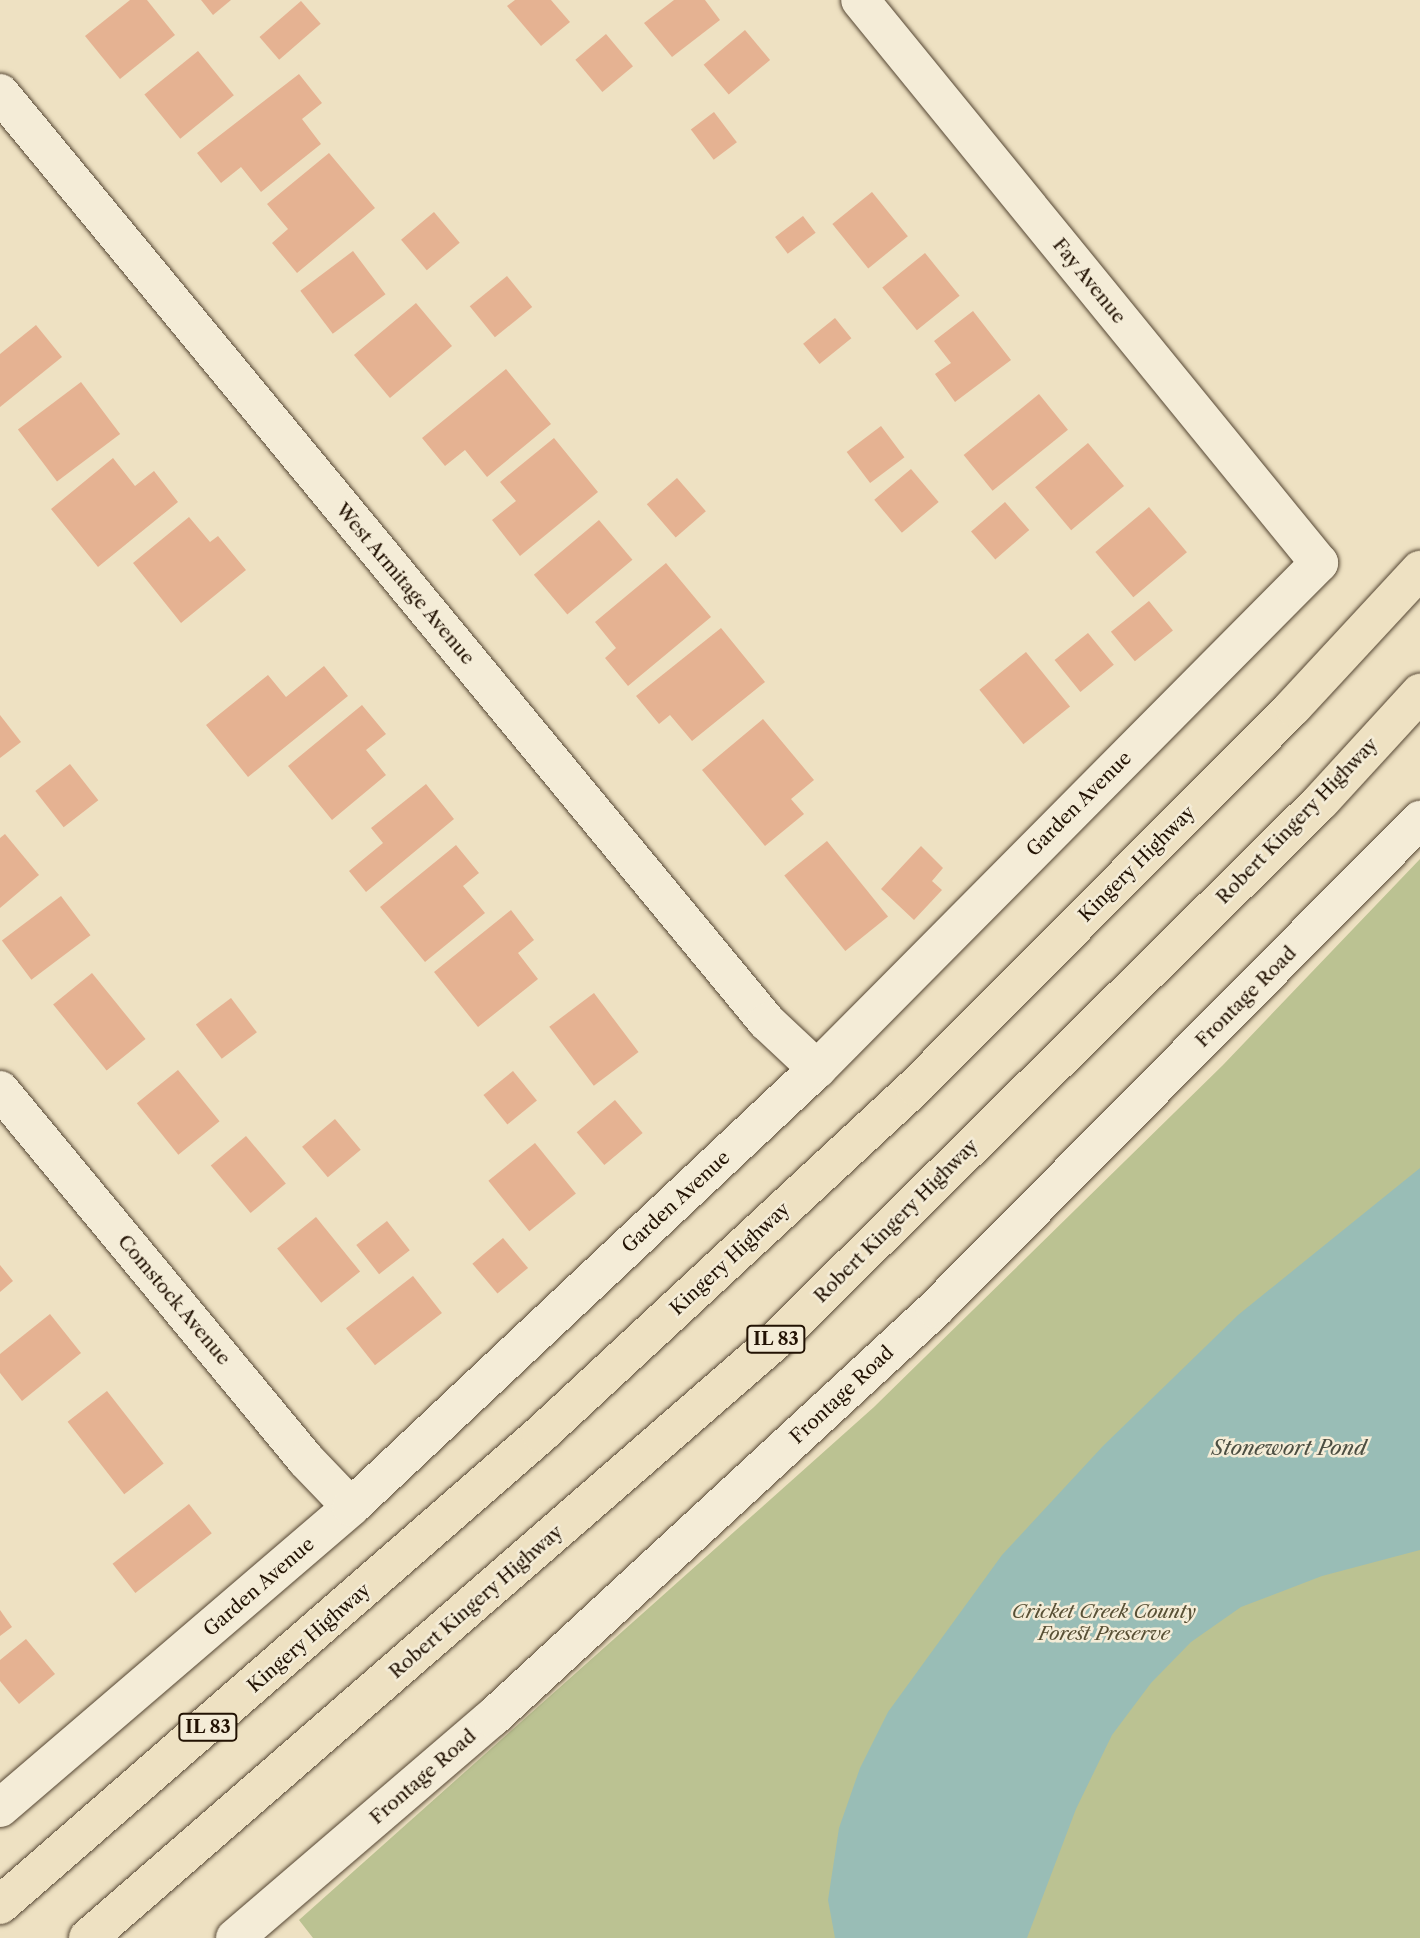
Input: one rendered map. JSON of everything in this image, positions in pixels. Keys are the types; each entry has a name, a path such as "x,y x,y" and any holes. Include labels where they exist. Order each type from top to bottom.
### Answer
{"highway":[{"name":"Kingery Highway","path":"0,1905 541,1434 915,1087 1293,707 1420,570"},
{"name":"Robert Kingery Highway","path":"88,1938 773,1343 1321,800 1420,693"}],"street":[{"name":"Fay Avenue","path":"860,0 1319,563"},
{"name":"West Armitage Avenue","path":"0,93 767,1022 817,1069"},
{"name":"Garden Avenue","path":"0,1808 351,1507 817,1069 1319,563"},
{"name":"Frontage Road","path":"235,1938 492,1718 936,1309 1420,820"},
{"name":"Comstock Avenue","path":"0,1090 306,1460 351,1507"}],"green space":[{"name":"Cricket Creek County Forest Preserve","path":"1420,859 1420,1938 313,1938 299,1920 874,1407 1223,1065"}],"water":[{"name":"Stonewort Pond","path":"1420,1168 1420,1550 1322,1576 1241,1607 1191,1642 1151,1683 1112,1735 1076,1809 1027,1938 835,1938 828,1900 839,1828 860,1768 888,1712 1002,1555 1103,1446 1238,1315"}],"building":[{"path":"130,0 147,0 175,35 120,79 85,36"},
{"path":"201,0 231,0 213,15"},
{"path":"515,0 551,0 570,22 541,46 507,6"},
{"path":"674,0 705,0 720,20 672,57 644,23"},
{"path":"301,1 321,24 279,60 259,37"},
{"path":"745,30 770,60 729,95 704,65"},
{"path":"606,34 633,66 602,92 575,60"},
{"path":"198,51 234,95 180,139 144,94"},
{"path":"299,74 322,103 302,119 321,144 261,192 241,167 221,183 197,153"},
{"path":"714,112 737,142 714,160 691,129"},
{"path":"329,153 375,208 297,273 272,243 288,229 267,204"},
{"path":"872,192 908,236 868,268 832,224"},
{"path":"434,212 460,243 427,270 401,240"},
{"path":"803,216 816,233 788,254 775,237"},
{"path":"353,251 385,294 333,334 300,291"},
{"path":"925,253 960,296 917,330 882,288"},
{"path":"507,276 532,307 495,337 470,306"},
{"path":"416,303 452,346 390,398 354,355"},
{"path":"973,311 1011,360 955,402 935,374 951,363 934,341"},
{"path":"835,318 851,338 819,364 803,344"},
{"path":"36,325 62,357 0,407 0,354"},
{"path":"506,369 551,424 487,477 465,450 445,466 422,438"},
{"path":"81,382 120,434 57,481 18,430"},
{"path":"1039,394 1068,430 993,491 964,455"},
{"path":"881,426 904,457 870,483 847,452"},
{"path":"554,438 598,492 520,556 492,520 516,501 500,482"},
{"path":"1088,443 1124,486 1071,530 1035,487"},
{"path":"113,458 135,486 154,471 178,502 98,567 51,509"},
{"path":"911,469 939,502 902,533 874,500"},
{"path":"677,478 706,511 676,537 647,504"},
{"path":"1005,502 1029,530 995,559 971,532"},
{"path":"1149,507 1187,552 1133,597 1095,552"},
{"path":"189,517 210,542 218,536 246,570 181,623 133,563"},
{"path":"599,520 632,560 567,614 534,575"},
{"path":"666,563 711,617 628,686 605,658 616,648 595,622"},
{"path":"1149,601 1173,631 1135,661 1111,632"},
{"path":"721,628 765,682 692,741 670,715 659,724 636,696"},
{"path":"1088,633 1114,665 1080,692 1055,660"},
{"path":"1026,652 1070,706 1023,744 979,690"},
{"path":"324,666 348,696 248,777 206,725 268,675 286,697"},
{"path":"362,705 386,734 366,750 386,775 332,820 288,766"},
{"path":"0,715 21,742 0,758"},
{"path":"763,719 814,780 791,799 804,814 765,846 702,770"},
{"path":"70,764 98,800 64,827 35,791"},
{"path":"426,784 454,819 366,892 349,871 383,843 371,828"},
{"path":"5,834 39,875 0,908 0,838"},
{"path":"827,841 888,916 845,951 784,876"},
{"path":"456,845 479,873 463,886 485,913 425,962 380,907"},
{"path":"921,846 943,868 932,881 942,890 914,920 881,889"},
{"path":"61,896 90,935 31,980 2,941"},
{"path":"511,910 534,940 518,953 538,979 478,1027 434,972"},
{"path":"92,973 145,1039 107,1071 53,1004"},
{"path":"594,993 639,1052 594,1086 549,1027"},
{"path":"231,998 257,1032 222,1059 196,1024"},
{"path":"178,1070 220,1121 178,1155 137,1103"},
{"path":"513,1071 537,1101 507,1124 483,1095"},
{"path":"615,1100 643,1133 604,1165 577,1132"},
{"path":"335,1119 361,1150 328,1177 302,1147"},
{"path":"246,1136 286,1183 251,1213 211,1166"},
{"path":"535,1143 576,1194 529,1231 488,1181"},
{"path":"316,1217 360,1271 321,1303 277,1248"},
{"path":"387,1221 410,1250 379,1274 356,1245"},
{"path":"503,1238 528,1268 497,1294 472,1264"},
{"path":"0,1265 13,1281 0,1292"},
{"path":"413,1276 442,1313 375,1365 346,1328"},
{"path":"50,1314 81,1353 22,1401 0,1373 0,1354"},
{"path":"107,1391 164,1463 124,1494 68,1422"},
{"path":"189,1504 212,1533 135,1593 113,1564"},
{"path":"0,1610 12,1627 0,1636"},
{"path":"26,1639 55,1674 19,1704 0,1681 0,1660"}]}
